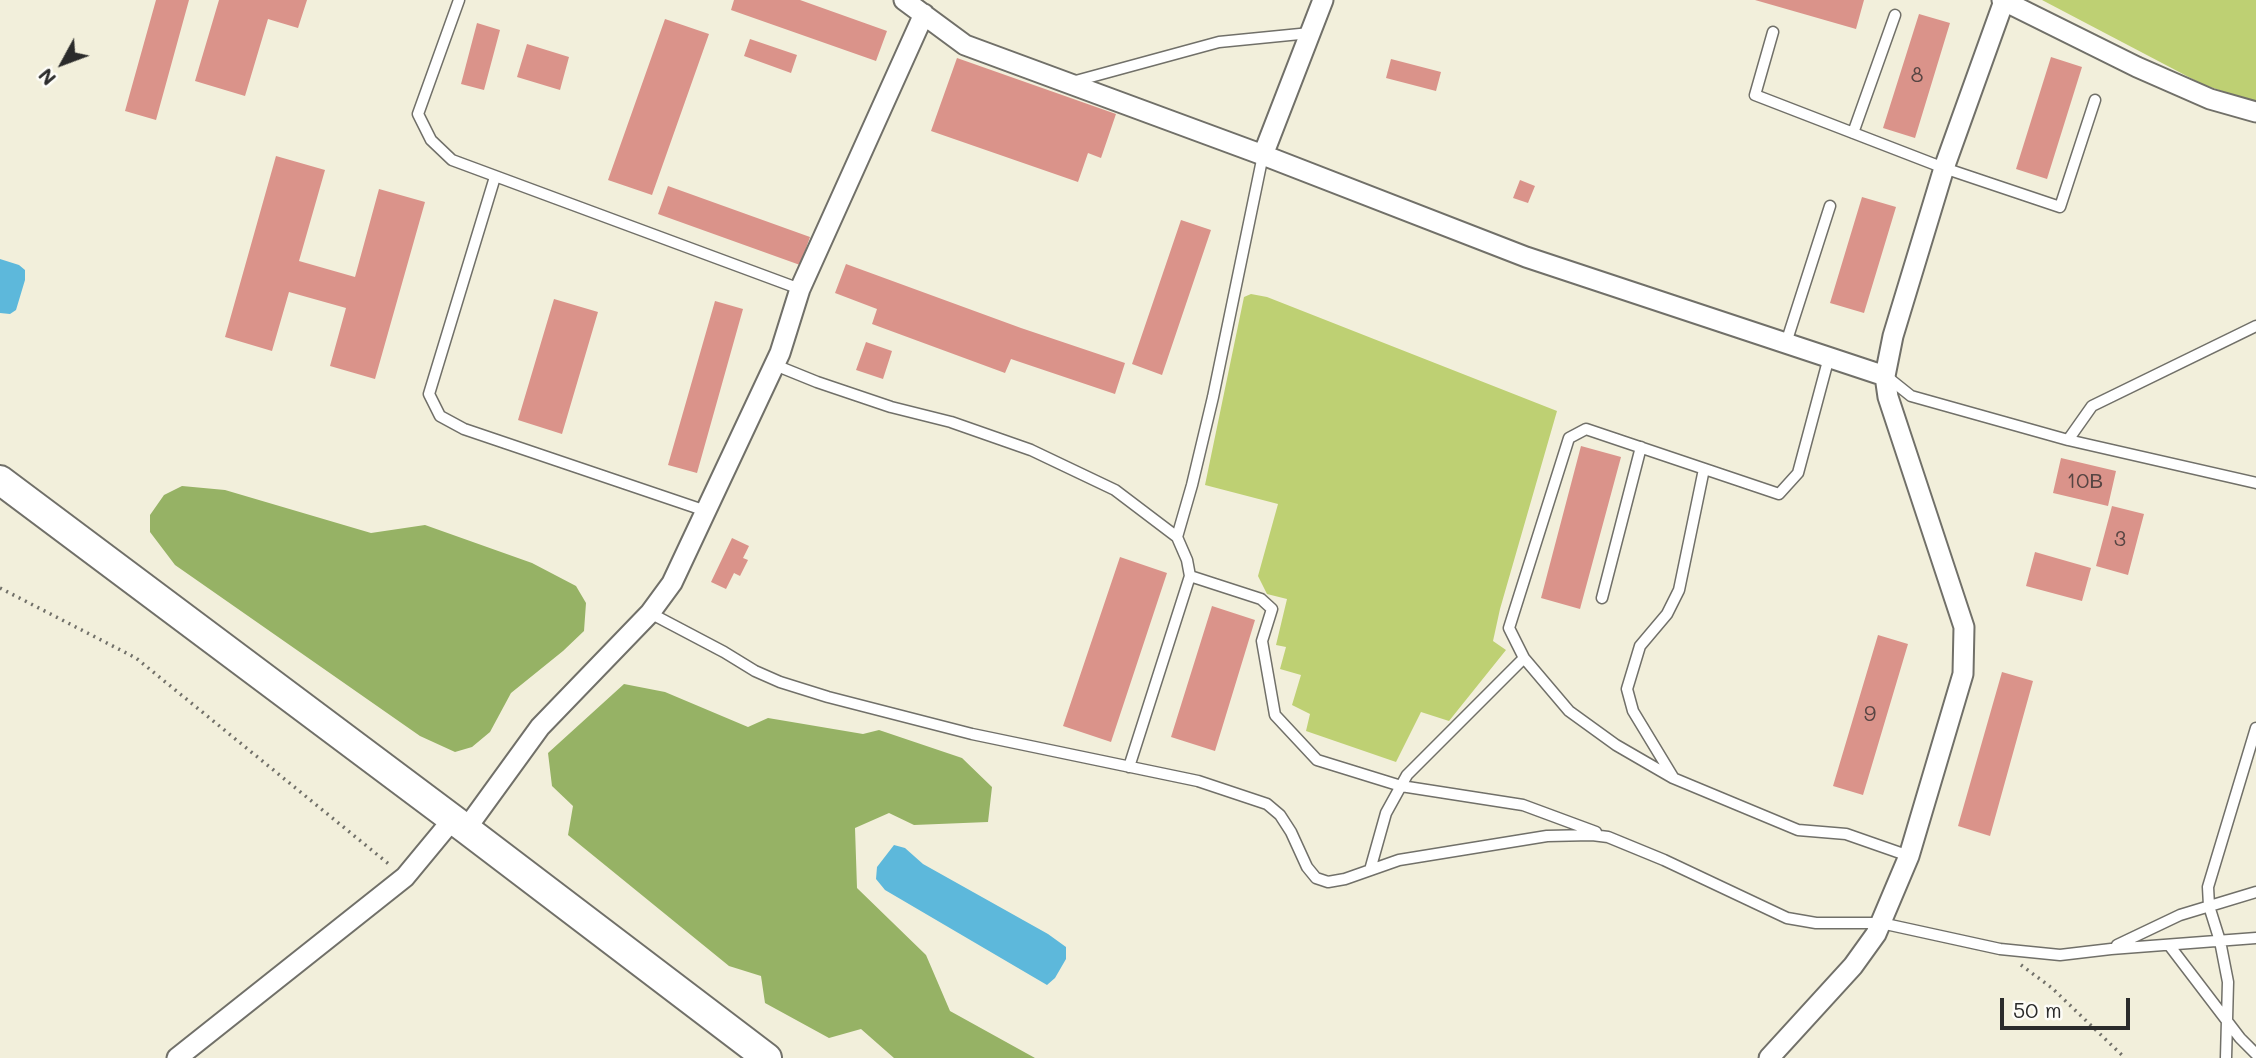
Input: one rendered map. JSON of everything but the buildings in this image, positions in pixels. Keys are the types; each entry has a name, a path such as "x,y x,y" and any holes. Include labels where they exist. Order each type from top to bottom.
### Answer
{"main road":[{"path":"0,481 460,824 767,1058"}],"street":[{"path":"904,0 965,45 1263,155 1526,257 1885,376"},
{"path":"1263,155 1323,0"},
{"path":"1769,1058 1853,966 1876,934 1909,856 1963,674 1964,627 1888,397 1885,376 1893,336 1944,167 2003,1 2210,99 2256,112"},
{"path":"177,1058 405,877 460,824 540,727 650,613 672,583 775,365 800,289 924,14"}],"lane":[{"path":"458,0 418,114 430,140 452,160 800,289"},
{"path":"1853,133 1895,15"},
{"path":"1773,32 1755,95 1944,167 2060,206 2095,100"},
{"path":"1068,83 1219,42 1310,33"},
{"path":"1177,537 1213,397 1263,155"},
{"path":"495,177 429,394 440,416 464,429 706,511"},
{"path":"1786,343 1830,206"},
{"path":"2068,439 2092,406 2256,326"},
{"path":"1829,357 1798,473 1779,494 1586,429 1569,438 1508,628 1524,658 1569,711 1616,745 1673,778 1798,830 1846,834 1909,856"},
{"path":"775,365 891,407 951,422 1031,450 1115,490 1177,537 1187,560 1190,576 1129,767"},
{"path":"1885,376 1911,396 2068,439 2197,467 2256,483"},
{"path":"1602,598 1642,447"},
{"path":"1673,778 1633,711 1628,689 1640,646 1667,614 1679,590 1704,469"},
{"path":"1190,576 1261,599 1272,609 1262,641 1275,715 1317,760 1401,786 1523,806 1608,837 1787,918 1816,923 1881,923 2000,949 2060,955 2256,938"},
{"path":"650,613 755,671 828,697 972,734 1198,781 1267,804 1280,815 1291,832 1307,867 1316,878 1328,882 1345,879 1399,860 1547,836 1608,837"},
{"path":"1370,870 1386,813 1407,775 1524,658"},
{"path":"2226,1058 2228,982 2220,941 2209,906 2208,887 2256,728"},
{"path":"2111,949 2180,915 2256,892"},
{"path":"2169,945 2226,1021 2256,1054"}],"path":[{"path":"0,588 136,658 405,877"},
{"path":"2000,949 2052,988 2125,1058"}],"green space":[{"path":"2042,0 2256,0 2256,103 2202,84"},
{"path":"1251,294 1267,297 1557,411 1493,641 1506,650 1449,721 1421,712 1396,762 1306,731 1310,714 1292,705 1301,675 1280,669 1286,647 1276,645 1287,599 1267,594 1258,576 1278,504 1205,485 1244,297"},
{"path":"182,486 225,490 371,533 425,525 532,563 576,586 586,603 584,631 511,693 490,732 472,747 455,752 420,736 175,565 150,532 150,515 164,495"},
{"path":"624,684 665,692 748,727 768,718 863,734 879,730 962,758 992,787 988,822 914,825 889,813 855,828 857,888 926,955 950,1011 1035,1058 894,1058 861,1029 829,1038 765,1003 761,976 729,966 568,835 573,806 552,786 548,753"}],"water":[{"path":"0,259 19,265 25,270 25,280 16,310 10,314 0,313"},
{"path":"894,845 905,848 923,864 1048,934 1066,947 1066,959 1055,978 1047,985 885,890 876,879 877,867"}]}
